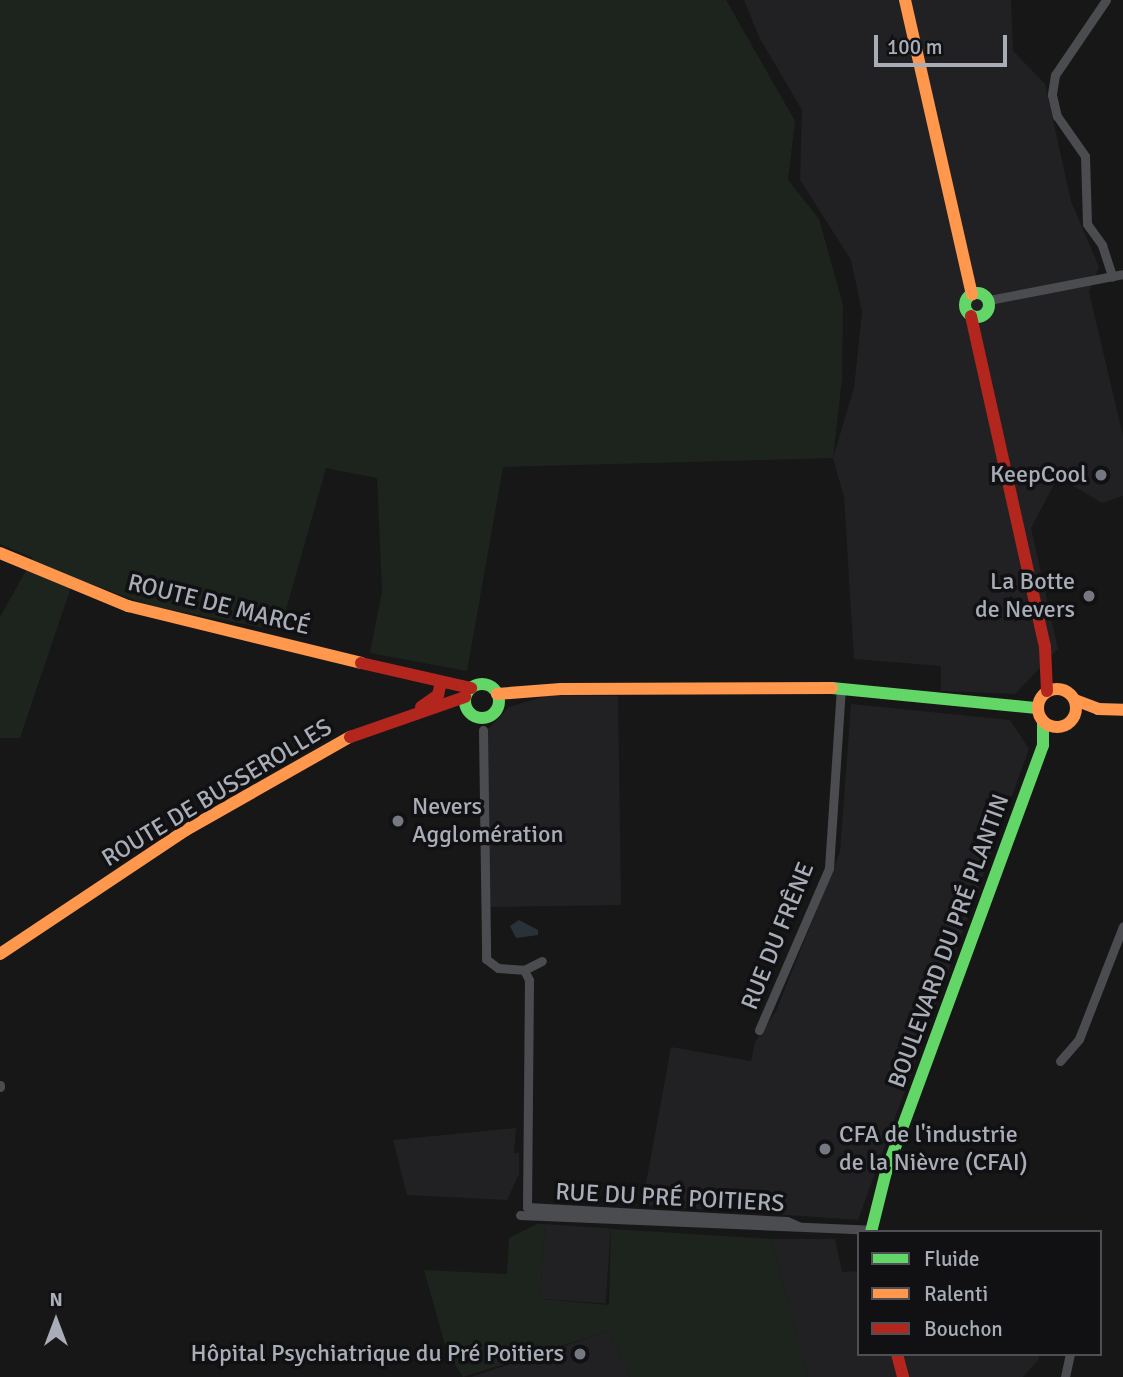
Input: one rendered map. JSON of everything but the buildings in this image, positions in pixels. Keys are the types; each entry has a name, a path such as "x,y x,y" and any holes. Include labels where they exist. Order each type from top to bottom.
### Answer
{"main road":[{"path":"905,0 972,294"},
{"path":"972,294 983,294 989,300 978,335"},
{"path":"972,294 965,303 978,335 1045,648 1047,691 1037,708"},
{"path":"971,316 985,314"},
{"name":"ROUTE DE MARCÉ","path":"0,553 128,606 180,621 438,680 467,697 485,685 490,708"},
{"path":"1045,648 1062,689 1074,700 1098,709 1123,710"},
{"path":"412,714 436,698 438,680"},
{"path":"467,697 490,708 540,691 841,688 1037,708"},
{"path":"1047,691 1062,689"},
{"name":"ROUTE DE BUSSEROLLES","path":"0,954 197,824 348,738 467,697"},
{"path":"1074,700 1074,716"},
{"path":"484,730 490,708"},
{"path":"1037,708 1043,722 1060,727 1074,716 1098,709"},
{"name":"BOULEVARD DU PRÉ PLANTIN","path":"871,1230 886,1172 1042,745 1043,722"},
{"name":"BOULEVARD DU PRÉ PLANTIN","path":"1042,745 1060,727"},
{"path":"898,1356 903,1377"}],"street":[{"path":"1106,0 1055,75 1052,94 1057,116 1085,156 1087,224 1102,244 1112,276"},
{"path":"989,300 1123,274"},
{"name":"RUE DU FRÊNE","path":"759,1030 829,868 841,688"},
{"path":"484,730 485,959 498,968 524,970 542,961"},
{"path":"1060,1062 1079,1039 1123,926"},
{"name":"RUE DU PRÉ POITIERS","path":"524,970 529,980 527,1207 520,1216 857,1230"},
{"name":"RUE DU PRÉ POITIERS","path":"527,1207 787,1221 798,1226"},
{"path":"1065,1377 1070,1356"}],"shaded area":[{"path":"0,0 726,0 795,121 788,180 819,219 843,305 842,379 833,458 503,467 467,671 370,653 382,591 377,478 326,468 280,631 151,606 74,578 20,738 0,738 0,617 33,558 0,544"},
{"path":"744,0 1011,0 1013,51 1045,84 1071,201 1099,267 1089,292 1123,436 1123,496 1102,503 1058,477 1031,528 1058,649 1015,694 941,691 941,666 854,659 844,497 833,458 854,388 862,312 851,260 800,180 802,110 759,37"},
{"path":"549,695 618,696 621,905 490,907 487,730 509,707"},
{"path":"851,704 1010,720 1029,749 858,1220 642,1205 671,1047 751,1061 755,1042 776,1011 840,852"},
{"path":"519,920 538,930 538,935 516,938 510,926"},
{"path":"516,1128 514,1153 519,1153 519,1174 507,1200 407,1195 393,1140"},
{"path":"537,1224 545,1224 540,1299 609,1305 611,1229 771,1239 808,1377 630,1377 609,1331 463,1377 447,1352 424,1270 507,1274 509,1238"},
{"path":"545,1224 611,1229 606,1303 540,1299"},
{"path":"771,1239 835,1239 842,1272 857,1271 857,1356 1039,1356 1023,1377 808,1377"},
{"name":"Hôpital Psychiatrique du Pré Poitiers","path":"609,1331 630,1377 471,1377"}],"traffic: fast":[{"path":"977,293 986,296 989,305 986,314 977,317 968,314 965,305 968,296 977,293"},
{"path":"482,684 494,689 499,701 494,713 482,718 470,713 465,701 470,689 482,684"},
{"path":"832,688 1037,708"},
{"path":"872,1230 886,1172 1043,745 1043,722"}],"traffic: slow":[{"path":"905,0 972,294"},
{"path":"0,553 128,606 361,663"},
{"path":"497,694 561,689 832,688"},
{"path":"1057,689 1071,694 1076,708 1071,722 1057,727 1043,722 1038,708 1043,694 1057,689"},
{"path":"1075,700 1098,709 1123,710"},
{"path":"0,954 186,830 350,737"}],"traffic: jam":[{"path":"971,316 1045,647 1047,691"},
{"path":"361,663 471,688"},
{"path":"421,707 438,695 441,682"},
{"path":"350,737 465,697"},
{"path":"898,1356 903,1377"}],"place":[{"name":"KeepCool","path":"1101,475"},
{"name":"La Botte de Nevers","path":"1089,596"},
{"name":"Nevers Agglomération","path":"398,821"},
{"name":"CFA de l'industrie de la Nièvre (CFAI)","path":"825,1149"},
{"name":"Hôpital Psychiatrique du Pré Poitiers","path":"580,1354"}]}
